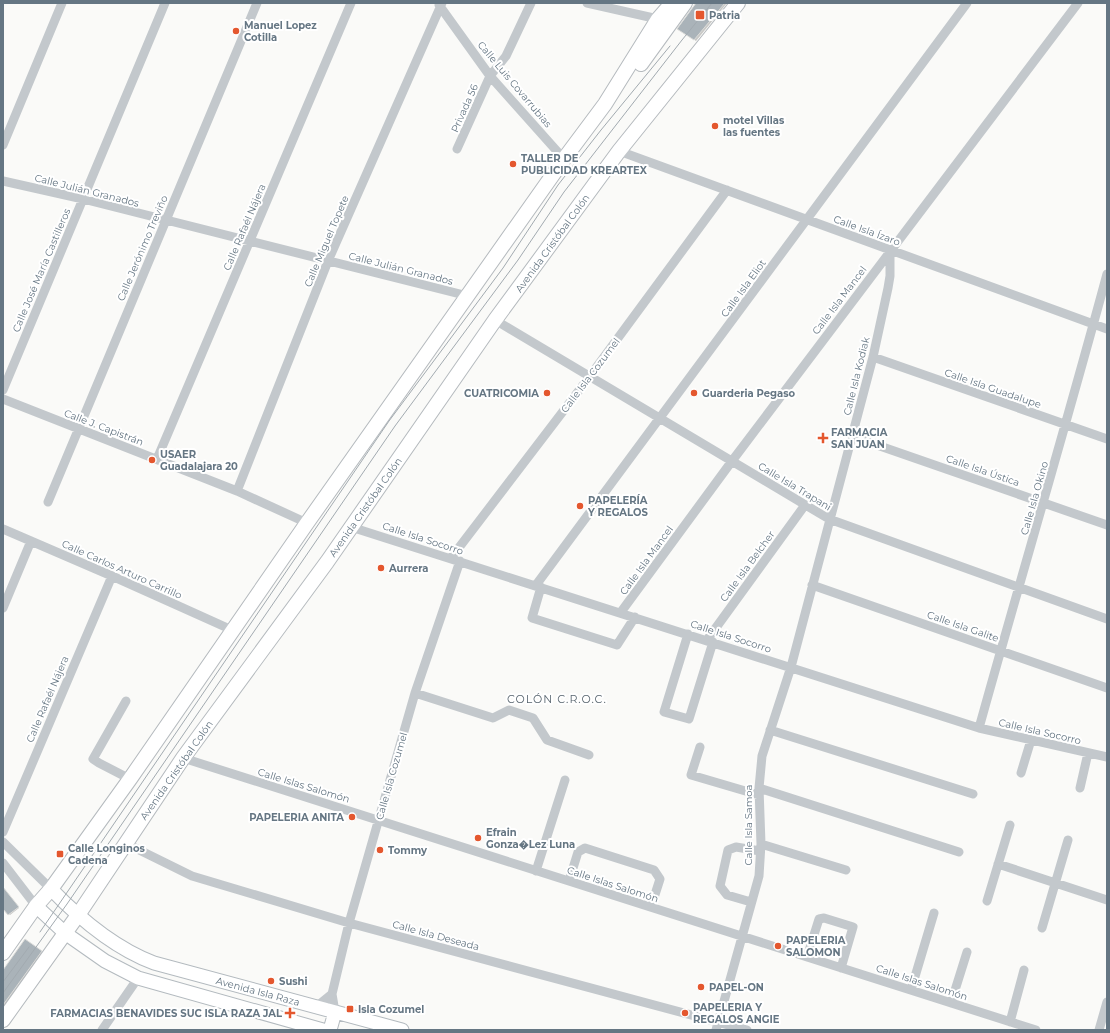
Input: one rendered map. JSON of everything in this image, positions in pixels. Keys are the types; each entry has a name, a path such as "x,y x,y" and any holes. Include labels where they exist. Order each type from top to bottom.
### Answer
{"main road":[{"path":"3,953 130,779 232,630 564,159 605,104 640,64 672,3"},
{"path":"662,24 685,3"},
{"name":"Avenida Cristóbal Colón","path":"3,1020 65,934 183,758 327,562 495,320 619,151 738,3"}],"street":[{"path":"3,145 62,3"},
{"name":"Calle José María Castilleros","path":"3,390 165,3"},
{"name":"Calle Jerónimo Treviño","path":"48,502 257,3"},
{"name":"Calle Rafaél Nájera","path":"157,460 351,3"},
{"name":"Privada 56","path":"457,149 490,76 506,56 531,3"},
{"path":"587,3 662,24 668,3"},
{"name":"Calle Isla Eliot","path":"538,586 660,418 967,3"},
{"name":"Calle Isla Mancel","path":"621,612 732,461 1078,3"},
{"name":"Calle Luis Covarrubias","path":"440,5 490,76 564,159"},
{"name":"Calle Miguel Topete","path":"237,491 328,261 440,5"},
{"name":"Calle Isla Ízaro","path":"619,151 1107,329"},
{"name":"Calle Julián Granados","path":"3,181 83,199 468,296"},
{"name":"Calle Isla Cozumel","path":"451,558 590,376 727,190"},
{"name":"Calle Isla Kodiak","path":"790,667 873,357 889,282 890,251"},
{"name":"Calle Isla Okino","path":"979,728 1066,425 1107,274"},
{"name":"Calle Isla Trapani","path":"495,320 829,519 1107,619"},
{"name":"Calle Isla Guadalupe","path":"873,357 1107,440"},
{"name":"Calle J. Capistrán","path":"3,399 237,491 307,523"},
{"name":"Calle Isla Ústica","path":"851,436 1107,525"},
{"name":"Calle Isla Belcher","path":"688,634 664,712 689,719 710,641 805,505"},
{"name":"Calle Isla Socorro","path":"351,527 621,612 979,728 1107,757"},
{"name":"Calle Carlos Arturo Carrillo","path":"3,529 232,630"},
{"path":"3,608 31,541"},
{"name":"Calle Isla Cozumel","path":"330,1030 335,1012 332,994 349,923 415,693 460,561"},
{"name":"Calle Rafaél Nájera","path":"3,832 112,576"},
{"path":"538,586 532,618 617,645 635,617"},
{"name":"Calle Isla Galite","path":"812,586 1107,688"},
{"name":"Calle Isla Samoa","path":"717,1026 759,876 759,792 762,756 790,667"},
{"path":"415,693 493,718 509,710 533,718 547,740 589,754"},
{"path":"126,701 94,759 130,779"},
{"path":"770,730 973,794"},
{"path":"1021,773 1031,740"},
{"path":"700,747 691,775 759,792 959,852"},
{"path":"1080,788 1088,753"},
{"name":"Calle Islas Salomón","path":"183,758 1036,1030"},
{"path":"536,871 565,780"},
{"path":"987,901 1010,825"},
{"path":"1042,928 1068,840"},
{"path":"3,842 51,889"},
{"name":"Calle Isla Deseada","path":"125,843 192,876 349,923 717,1026 747,1030"},
{"path":"751,902 727,895 720,886 728,850 736,847 760,847 846,870"},
{"path":"569,881 578,852 585,848 654,870 660,879 651,907"},
{"path":"3,863 36,906"},
{"path":"998,864 1107,900"},
{"name":"Avenida Isla Raza","path":"51,889 78,915 118,945 142,959 402,1030"},
{"name":"Avenida Isla Raza","path":"36,906 65,934 118,969 138,978 315,1029"},
{"path":"911,990 934,913"},
{"path":"807,958 819,919 824,918 853,927 841,968"},
{"path":"951,1003 967,952"},
{"path":"1010,1022 1024,970"},
{"path":"102,1030 138,978"},
{"path":"315,1029 316,1007 332,994"},
{"path":"1099,1030 1107,1002"}],"building":[{"name":"Patria","path":"696,3 725,3 694,40 677,29"},
{"path":"3,887 19,907 8,915 3,909"},
{"path":"25,939 42,951 3,1005 3,970"}],"tram line":[{"path":"3,993 67,904 395,426 518,260 564,192 712,3"},
{"path":"40,932 389,421 503,268 558,185 670,46"},
{"path":"3,982 29,947"}],"place":[{"name":"Patria","path":"700,15"},
{"name":"Manuel Lopez Cotilla","path":"236,31"},
{"name":"motel Villas las fuentes","path":"715,126"},
{"name":"TALLER DE PUBLICIDAD KREARTEX","path":"513,164"},
{"name":"CUATRICOMIA","path":"547,393"},
{"name":"Guarderia Pegaso","path":"694,393"},
{"name":"FARMACIA SAN JUAN","path":"823,438"},
{"name":"USAER Guadalajara 20","path":"152,460"},
{"name":"PAPELERÍA Y REGALOS","path":"580,506"},
{"name":"Aurrera","path":"381,568"},
{"name":"PAPELERIA ANITA","path":"352,817"},
{"name":"Efrain Gonza�Lez Luna","path":"478,838"},
{"name":"Tommy","path":"380,850"},
{"name":"Calle Longinos Cadena","path":"60,854"},
{"name":"PAPELERIA SALOMON","path":"778,946"},
{"name":"Sushi","path":"271,981"},
{"name":"PAPEL-ON","path":"701,987"},
{"name":"Isla Cozumel","path":"350,1009"},
{"name":"FARMACIAS BENAVIDES SUC ISLA RAZA JAL","path":"290,1013"},
{"name":"PAPELERIA Y REGALOS ANGIE","path":"685,1013"}],"district":[{"name":"COLÓN C.R.O.C.","path":"557,699"}]}
